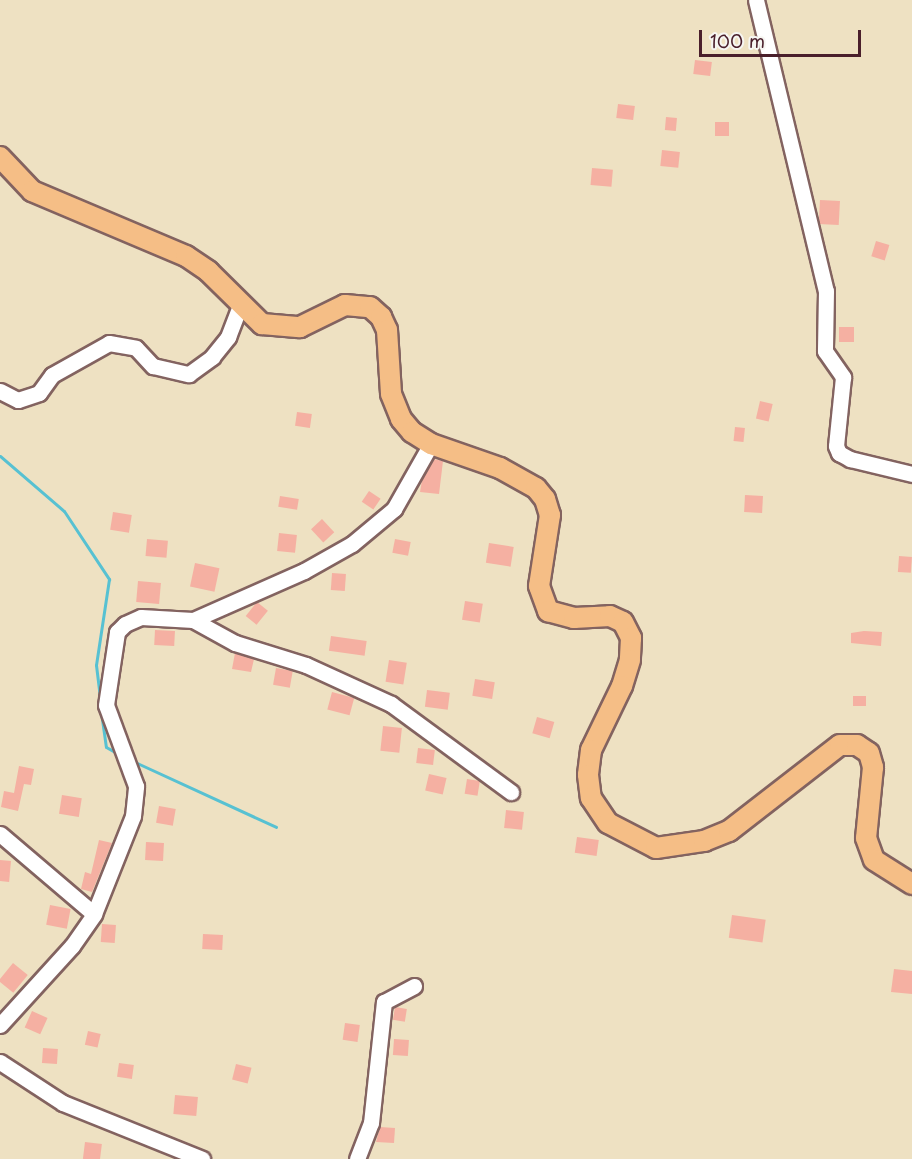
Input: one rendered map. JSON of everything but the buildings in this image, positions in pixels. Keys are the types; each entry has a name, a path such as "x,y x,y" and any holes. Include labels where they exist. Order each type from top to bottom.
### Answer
{"main road":[{"path":"0,157 32,191 186,256 208,271 240,305 262,324 281,328 309,324 345,305 370,307 381,317 387,330 391,394 401,419 412,432 431,444 500,468 536,488 550,515 539,586 548,611 574,618 610,616 623,622 631,638 630,660 622,686 591,750 588,775 591,798 608,823 656,848 704,841 729,831 840,745 858,745 869,753 873,767 866,838 874,860 912,884"}],"street":[{"path":"756,0 826,291 825,351 843,377 836,446 839,453 850,459 912,474"},
{"path":"0,392 18,400 39,393 52,375 109,344 136,348 153,366 189,374 212,357 228,337 240,305"},
{"path":"193,620 304,571 352,544 394,509 431,444"},
{"path":"0,1025 72,946 94,914 133,816 135,786 106,705 117,632 125,624 141,617 193,620 235,643 306,665 391,704 511,792"},
{"path":"0,834 94,914"},
{"path":"357,1159 371,1123 384,1002 414,986"},
{"path":"0,1062 63,1103 202,1159"}],"waterway":[{"path":"0,456 64,511 109,579 96,665 100,699"},
{"path":"101,712 106,747 115,752"},
{"path":"137,763 276,827"}]}
